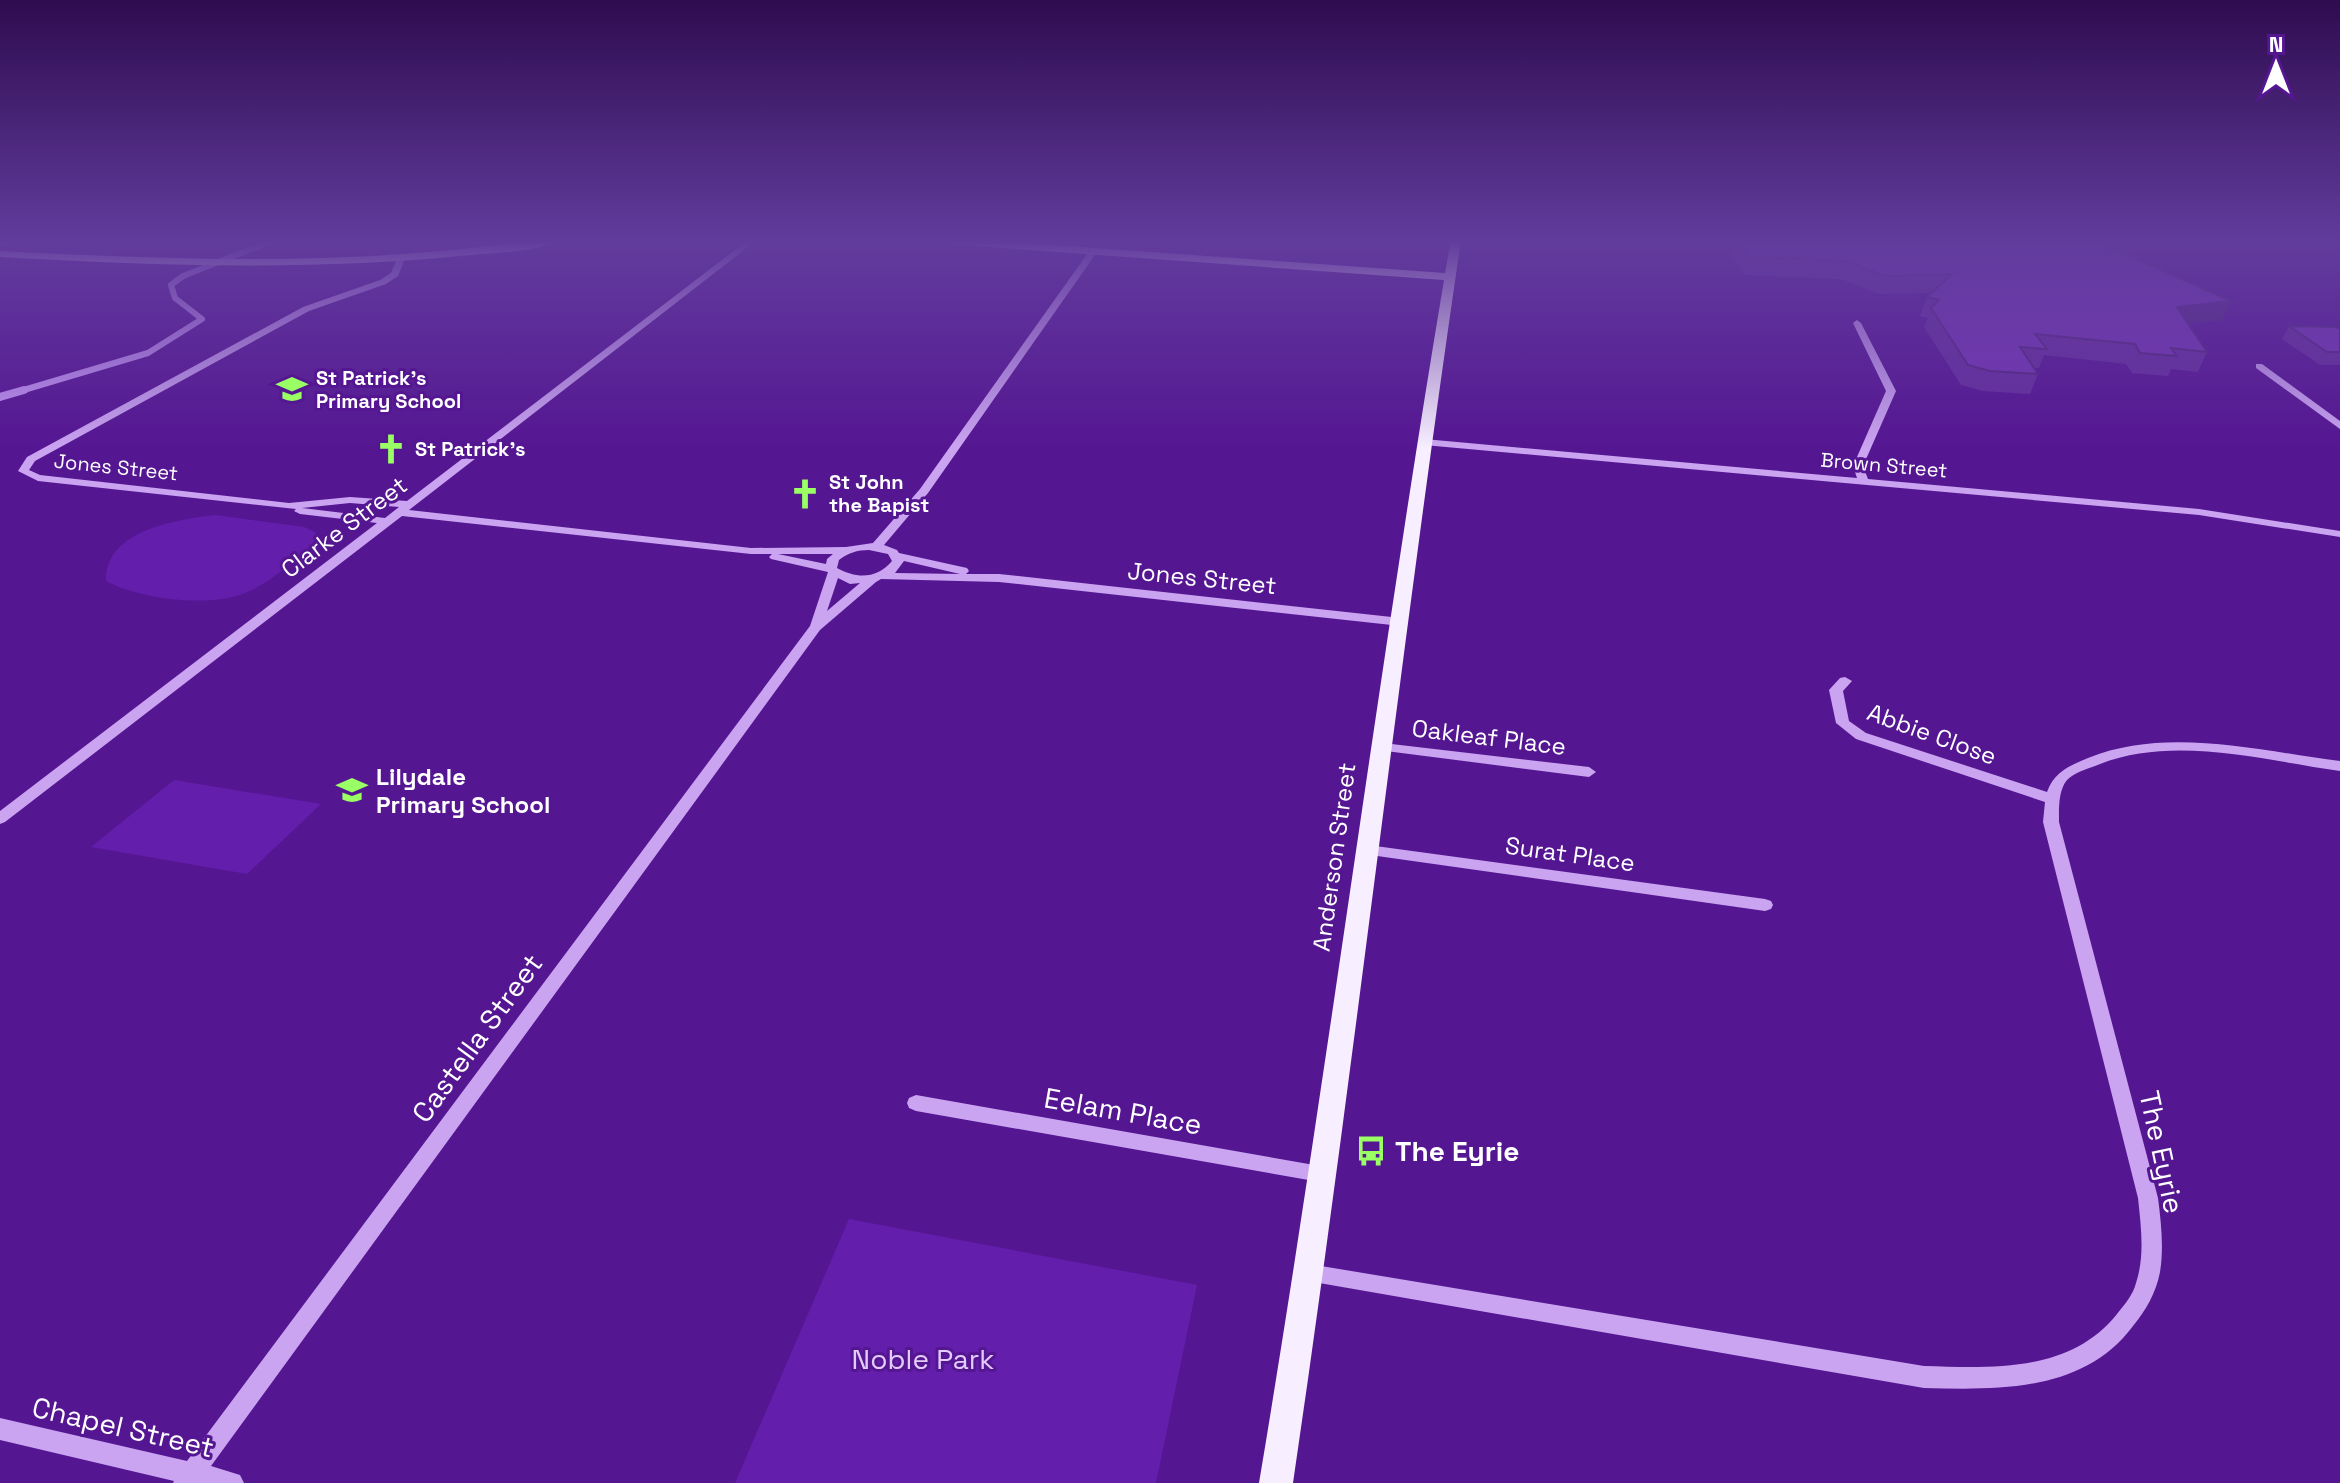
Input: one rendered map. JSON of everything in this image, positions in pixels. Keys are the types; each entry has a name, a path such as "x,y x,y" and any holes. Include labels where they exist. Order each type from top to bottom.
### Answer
{"main road":[{"name":"Anderson Street","path":"1276,1483 1309,1273 1320,1174 1444,309"}],"street":[{"name":"Jones Street","path":"305,309 31,459 23,471 38,478 289,506 350,500 751,551 832,571 850,580 877,577 999,578 1401,622"},
{"name":"Clarke Street","path":"0,819 663,309"},
{"path":"877,546 924,491 1053,309"},
{"path":"1857,323 1891,391 1858,466 1863,481"},
{"path":"2259,366 2340,426"},
{"name":"Brown Street","path":"1424,442 2199,512 2340,534"},
{"name":"Jones Street","path":"289,506 296,510 386,521"},
{"name":"Jones Street","path":"751,551 847,550 877,546 897,556 999,578"},
{"path":"832,571 833,559 847,550"},
{"name":"Castella Street","path":"188,1478 816,627 877,577 895,567 897,556"},
{"name":"Castella Street","path":"816,627 832,571"},
{"name":"Abbie Close","path":"1845,681 1836,690 1843,723 1861,736 2052,799"},
{"name":"Oakleaf Place","path":"1383,747 1589,772"},
{"path":"2052,799 2063,776 2097,757 2144,748 2189,748 2340,766"},
{"name":"The Eyrie","path":"1309,1273 1924,1377 2001,1379 2074,1364 2120,1331 2147,1286 2152,1247 2148,1198 2051,822 2052,799"},
{"name":"Surat Place","path":"1368,850 1765,905"},
{"name":"Eelam Place","path":"916,1103 1320,1174"},
{"name":"Chapel Street","path":"0,1429 188,1478 232,1483"}],"green space":[{"path":"215,515 304,527 315,532 320,539 265,583 230,598 194,601 155,597 106,581 109,564 117,550 130,539 163,525"},
{"path":"174,780 321,804 247,874 91,847"},
{"name":"Noble Park","path":"849,1219 1197,1285 1156,1483 735,1483"}],"building":[{"path":"1932,309 2178,309 2207,352 2171,348 2177,356 2140,353 2135,344 2035,334 2047,349 2020,347 2038,374 1990,371 1968,365"},
{"path":"2289,326 2340,329 2340,352 2327,352"}],"waterway":[{"path":"17,392 148,353 202,319 189,309"},
{"path":"0,397 24,390"}],"place":[{"name":"St Patrick's Primary School","path":"292,389"},
{"name":"St Patrick's","path":"391,449"},
{"name":"St John the Bapist","path":"805,494"},
{"name":"Lilydale Primary School","path":"352,790"},
{"name":"The Eyrie","path":"1371,1151"}]}
